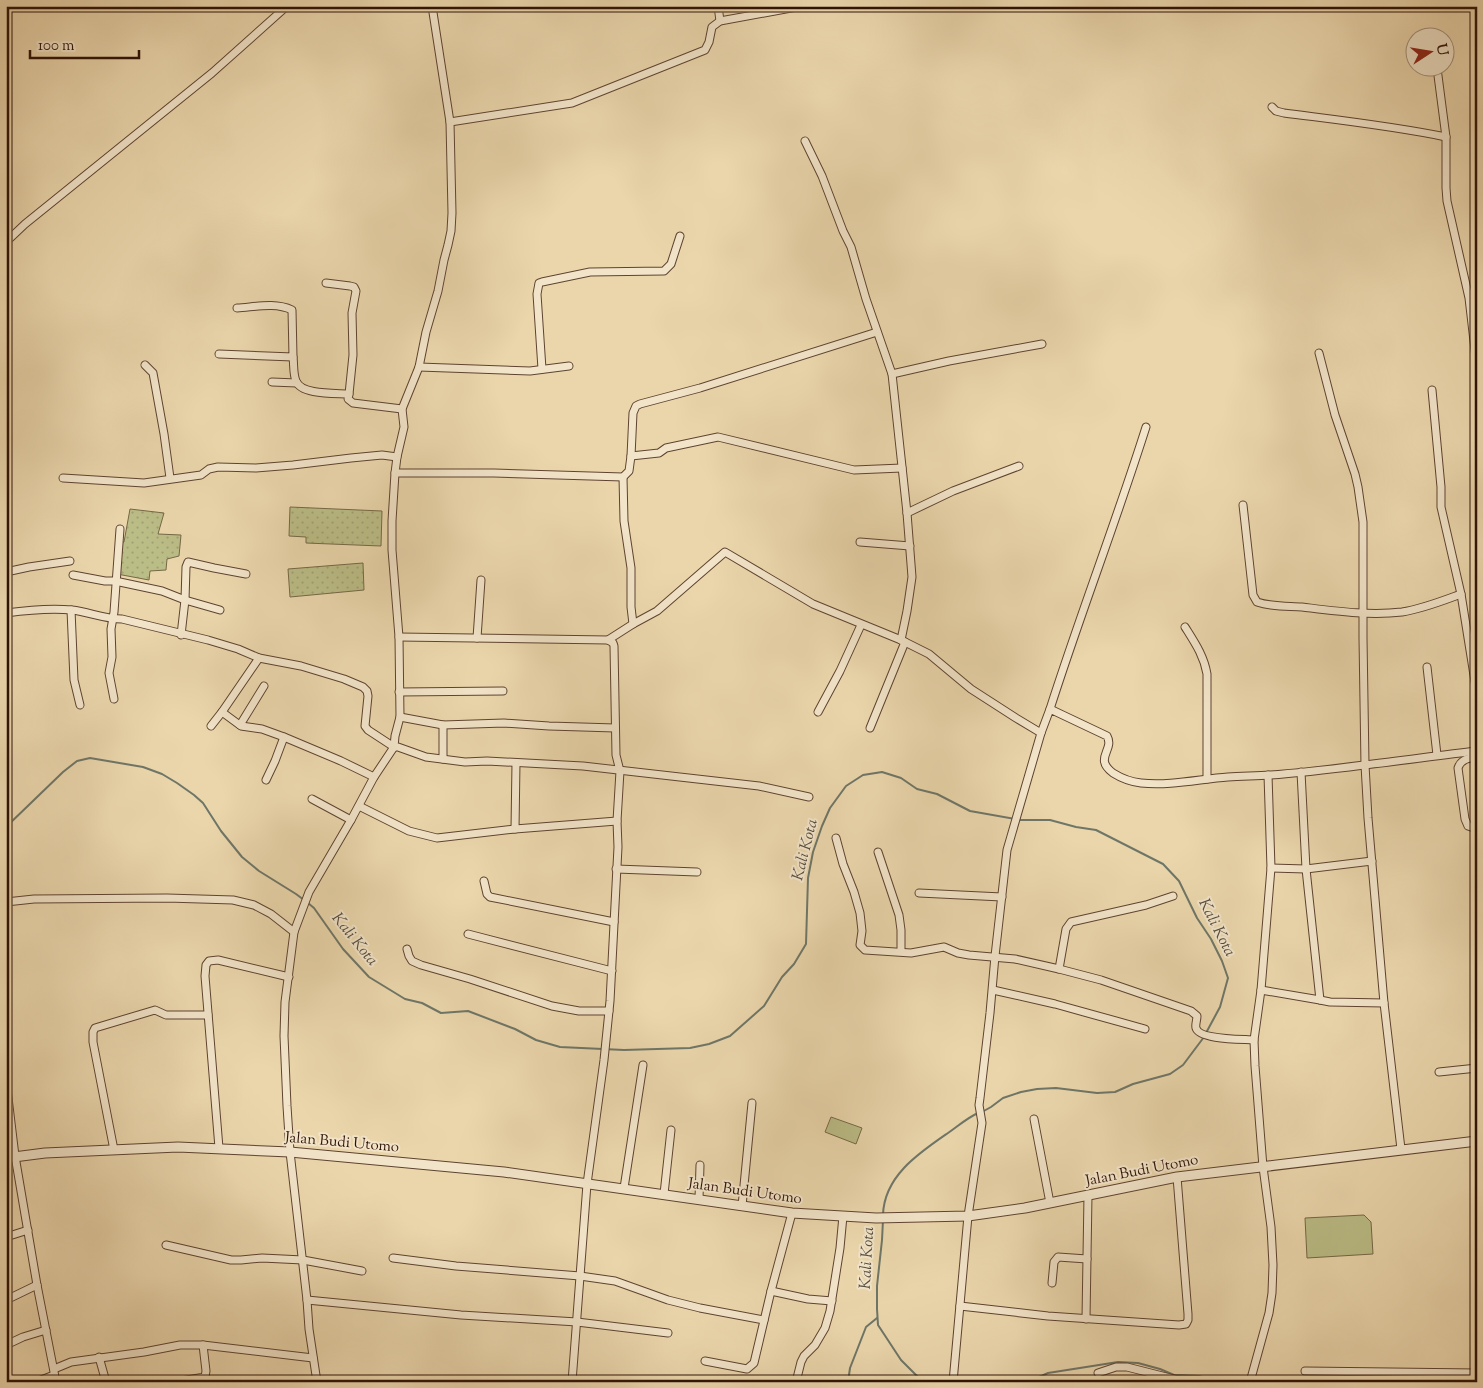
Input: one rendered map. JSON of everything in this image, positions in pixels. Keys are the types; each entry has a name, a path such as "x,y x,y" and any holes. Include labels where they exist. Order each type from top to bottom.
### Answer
{"street":[{"path":"6,242 25,224 212,73 288,6"},
{"path":"317,1382 309,1329 286,1106 285,1002 294,932 309,892 374,777 394,747 400,717 399,637 392,531 397,457 404,427 402,409 419,367 451,231 450,122 432,6"},
{"path":"718,6 720,21"},
{"path":"450,122 572,103 705,50 712,27 720,21 802,6"},
{"path":"1438,78 1446,138 1447,201 1469,298 1477,367"},
{"path":"1272,107 1276,111 1284,113 1363,123 1446,138"},
{"path":"805,141 822,176 842,231 851,248 892,374 912,577 903,641 870,728"},
{"path":"542,370 537,294 539,283 590,272 664,271 671,264 680,236"},
{"path":"326,283 354,287 356,291 352,313 353,355 348,399 352,403 402,409"},
{"path":"237,308 265,305 279,306 292,310 297,383"},
{"path":"633,624 631,568 624,521 623,477 629,471 634,409 640,404 700,388 877,332"},
{"path":"892,374 949,361 1042,344"},
{"path":"1319,353 1334,415 1358,486 1363,522 1365,765 1384,1003 1401,1149"},
{"path":"218,354 294,356"},
{"path":"145,365 153,373 170,478"},
{"path":"419,367 530,371 569,366"},
{"path":"272,382 297,383 305,390 348,394"},
{"path":"1432,390 1441,486 1441,507 1461,594 1477,694"},
{"path":"953,1382 968,1216 981,1136 982,1119 979,1105 993,990 1005,857 1041,733 1146,427"},
{"path":"631,456 659,453 666,448 718,437 854,470 902,468"},
{"path":"63,478 144,483 201,475 209,469 218,467 256,468 351,458 397,457"},
{"path":"907,513 952,491 1019,466"},
{"path":"396,473 623,477"},
{"path":"1243,505 1253,595 1257,602 1272,606 1363,613 1402,612 1461,594"},
{"path":"114,699 109,672 112,657 111,629 120,529"},
{"path":"860,542 910,546"},
{"path":"608,640 657,610 725,552 813,604 903,641 929,654 971,689 1041,733"},
{"path":"6,572 70,561"},
{"path":"181,634 186,567 188,562 246,574"},
{"path":"73,575 115,581 162,591 184,600 220,610"},
{"path":"476,638 481,580"},
{"path":"6,614 51,609 71,610 112,619 122,619 208,640 259,658 301,666 344,679 363,687 367,691 365,726 368,730 394,747 426,757 465,762 556,764 760,786 809,797"},
{"path":"71,610 74,680 80,704"},
{"path":"818,712 840,671 861,625"},
{"path":"1185,627 1200,650 1207,674 1207,779"},
{"path":"399,637 608,640 613,643 615,649 616,755 620,771 612,971 607,1040 587,1184 572,1382"},
{"path":"211,726 259,658"},
{"path":"1427,667 1437,755"},
{"path":"240,725 264,686"},
{"path":"399,692 503,691"},
{"path":"1050,710 1107,736 1109,746 1103,761 1113,772 1122,778 1143,783 1165,783 1302,772 1477,750"},
{"path":"222,712 240,725 262,729 284,737 374,777"},
{"path":"400,717 443,725 504,723 615,728"},
{"path":"443,725 443,759"},
{"path":"266,780 284,737"},
{"path":"1477,757 1466,759 1458,768 1465,819 1468,826 1477,829"},
{"path":"515,829 516,763"},
{"path":"1302,772 1306,869 1320,1000"},
{"path":"1250,1381 1269,1313 1272,1293 1273,1255 1263,1167 1254,1040 1261,990 1271,868 1268,775"},
{"path":"312,799 351,820"},
{"path":"359,806 410,831 437,838 515,829 617,821"},
{"path":"836,838 860,913 862,931 860,945 865,950 911,953 944,947 958,953 995,956 1059,968 1101,980 1191,1011 1197,1016 1196,1029 1200,1033 1212,1037 1254,1040"},
{"path":"878,852 899,915 901,952"},
{"path":"1271,868 1306,869 1372,862"},
{"path":"616,868 696,872"},
{"path":"484,881 487,894 490,897 614,922"},
{"path":"919,893 1002,897"},
{"path":"1059,968 1066,929 1071,922 1146,905 1173,896"},
{"path":"6,902 34,899 167,898 233,900 254,905 271,914 294,932"},
{"path":"468,934 612,971"},
{"path":"407,949 412,961 421,965 552,1006 579,1011 609,1011"},
{"path":"219,1148 205,976 206,965 208,961 218,960 288,977"},
{"path":"993,990 1054,1004 1145,1029"},
{"path":"1261,990 1330,1002 1384,1003"},
{"path":"114,1150 93,1042 95,1028 155,1010 166,1016 208,1015"},
{"path":"624,1188 643,1064"},
{"path":"1439,1072 1477,1068"},
{"path":"6,1081 11,1157 28,1230 55,1375"},
{"path":"742,1206 752,1103"},
{"path":"1034,1119 1050,1203"},
{"path":"664,1194 671,1130"},
{"name":"Jalan Budi Utomo","path":"11,1157 45,1153 178,1146 290,1152 504,1172 792,1213 890,1218 968,1216 1008,1211 1177,1177 1477,1141"},
{"path":"699,1200 700,1165"},
{"path":"960,1306 1048,1316 1186,1324 1188,1314 1177,1177"},
{"path":"1086,1319 1088,1195"},
{"path":"705,1361 748,1369 754,1363 792,1213"},
{"path":"796,1382 804,1356 815,1345 825,1328 832,1301 844,1216"},
{"path":"6,1237 28,1230"},
{"path":"166,1245 231,1260 262,1258 303,1260 362,1270"},
{"path":"393,1258 615,1281 668,1300 764,1320"},
{"path":"1052,1283 1054,1262 1058,1258 1087,1259"},
{"path":"6,1300 37,1285"},
{"path":"771,1291 808,1299 832,1301"},
{"path":"307,1300 461,1315 576,1322 668,1333"},
{"path":"6,1345 46,1330"},
{"path":"36,1382 55,1375 71,1362 180,1345 203,1345 313,1358"},
{"path":"175,1382 205,1377 203,1345"},
{"path":"99,1357 106,1382"},
{"path":"1098,1373 1116,1367 1126,1367 1186,1382"},
{"path":"1305,1371 1477,1374"}],"green space":[{"path":"290,507 382,511 381,546 306,543 306,537 289,536"},
{"path":"130,509 164,513 158,534 181,535 179,556 167,559 166,570 150,571 149,580 117,574 118,542 124,542"},
{"path":"363,563 364,590 290,597 288,569"},
{"path":"831,1117 862,1128 856,1144 825,1132"},
{"path":"1364,1215 1371,1222 1373,1254 1307,1258 1305,1218"}],"waterway":[{"name":"Kali Kota","path":"6,827 77,761 90,758 143,767 162,774 194,795 203,803 221,831 242,857 259,871 304,900"},
{"name":"Kali Kota","path":"308,903 314,908 343,949 369,977 405,999 422,1003 441,1013 468,1011 515,1029 536,1040 560,1047 624,1050 690,1048 709,1044 730,1036 764,1006 782,977 794,964 806,944 808,878 813,852 830,808 846,786 863,775 882,772 901,778 917,789 937,794 970,811 1021,820 1050,820 1096,830 1163,864 1179,881 1197,918 1211,939 1228,978 1220,1007 1206,1033"},
{"name":"Kali Kota","path":"982,1112 1003,1098 1021,1092 1056,1088 1097,1093 1115,1092 1133,1084 1170,1074 1183,1065 1204,1037"},
{"name":"Kali Kota","path":"883,1215 885,1201 890,1189 896,1177 905,1167 915,1157 978,1113"},
{"name":"Kali Kota","path":"883,1220 877,1286 878,1325 901,1360 925,1382"},
{"path":"848,1382 850,1368 866,1327 877,1318"},
{"name":"Kali Kota","path":"1028,1382 1048,1373 1118,1362 1138,1363 1174,1375 1199,1376 1222,1382"}]}
